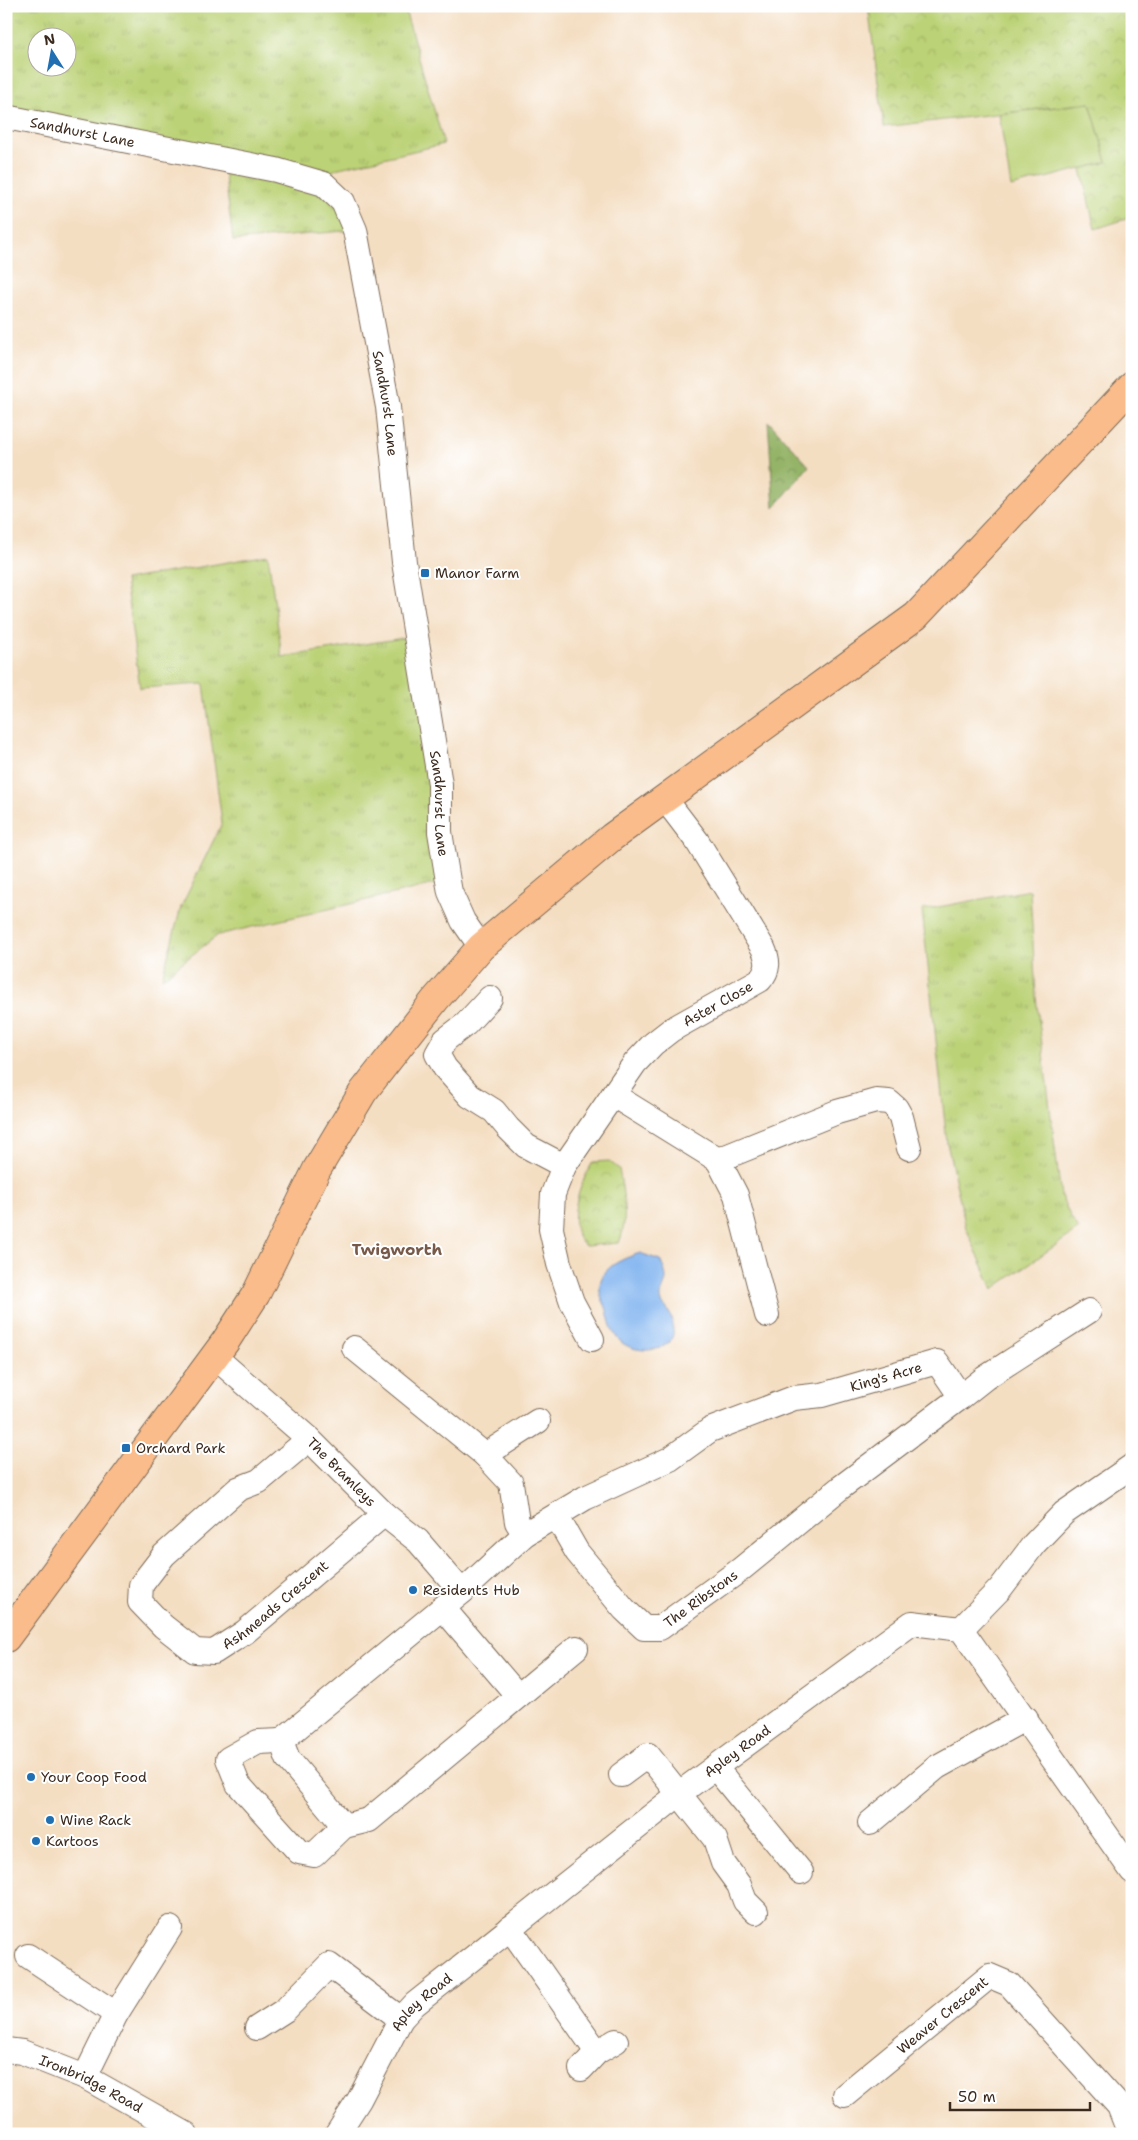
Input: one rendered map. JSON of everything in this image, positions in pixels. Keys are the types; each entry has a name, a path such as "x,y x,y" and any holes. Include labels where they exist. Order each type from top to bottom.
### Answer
{"main road":[{"path":"9,1627 215,1357 256,1294 317,1169 363,1092 435,1000 481,948 612,837 916,616 1132,386"}],"street":[{"name":"Sandhurst Lane","path":"6,117 276,170 324,184 344,202 355,230 388,407 404,562 440,784 440,832 450,892 463,921 481,948"},
{"name":"Aster Close","path":"590,1329 572,1302 559,1264 551,1229 553,1194 564,1166 635,1063 653,1044 671,1030 760,980 766,974 768,966 767,956 763,948 697,841 665,800"},
{"path":"490,998 466,1024 445,1040 437,1054 445,1068 470,1096 494,1111 526,1146 564,1166"},
{"path":"613,1095 718,1160 736,1195 767,1315"},
{"path":"718,1160 837,1112 876,1101 889,1102 896,1108 901,1117 909,1148"},
{"path":"962,1397 985,1378 1089,1311"},
{"path":"354,1348 485,1455 511,1483 517,1522 525,1534"},
{"name":"The Bramleys","path":"215,1357 309,1439 384,1514 418,1541 462,1592"},
{"name":"King's Acre","path":"557,1517 585,1498 670,1459 710,1430 794,1398 822,1395 937,1362 962,1397"},
{"name":"The Ribstons","path":"557,1517 577,1552 624,1608 644,1628 660,1628 740,1570 840,1488 962,1397"},
{"path":"485,1455 538,1421"},
{"name":"Ashmeads Crescent","path":"309,1439 259,1481 238,1489 164,1555 141,1585 140,1602 163,1626 196,1650 214,1652 246,1632 384,1514"},
{"path":"1132,1466 1064,1513 1034,1544 1000,1589 962,1629 1132,1871"},
{"path":"557,1517 525,1534 462,1592 281,1741 258,1742 228,1759 238,1784 299,1852 314,1855 344,1826 369,1820 576,1648"},
{"path":"443,1608 518,1696"},
{"name":"Apley Road","path":"338,2134 359,2100 400,2019 415,2004 715,1767 912,1623 962,1629"},
{"path":"870,1823 936,1767 1026,1718"},
{"path":"281,1741 288,1759 344,1826"},
{"path":"621,1775 648,1755 715,1839 723,1863 739,1886 744,1901 756,1912"},
{"path":"715,1767 801,1872"},
{"path":"85,2077 116,2014 170,1928"},
{"path":"510,1928 607,2046 581,2069"},
{"path":"28,1956 116,2014"},
{"path":"257,2028 285,2010 329,1964 400,2019"},
{"name":"Weaver Crescent","path":"845,2095 990,1976 1008,1984 1118,2106 1130,2134"},
{"name":"Ironbridge Road","path":"12,2047 85,2077 186,2134"}],"green space":[{"path":"6,6 404,6 444,144 335,169 324,184 355,230 233,241 223,160 6,117"},
{"path":"868,6 1132,6 1132,217 1095,229 1081,169 1107,162 1090,103 884,127"},
{"path":"1090,103 1107,162 1011,187 999,114"},
{"path":"768,421 809,466 774,508"},
{"path":"268,555 282,657 416,636 448,881 218,935 162,978 181,907 222,823 204,684 140,688 125,580"},
{"path":"1030,890 1036,997 1061,1196 1071,1218 1079,1229 993,1289 966,1228 947,1143 922,910"},
{"path":"609,1161 619,1169 624,1206 622,1234 619,1243 585,1246 578,1238 575,1227 574,1216 579,1193 593,1162"}],"water":[{"path":"640,1253 660,1260 666,1278 661,1299 670,1314 673,1335 664,1346 657,1349 640,1350 632,1348 617,1338 611,1327 600,1292 602,1277 612,1266"}],"place":[{"name":"Manor Farm","path":"425,573"},
{"name":"Orchard Park","path":"126,1448"},
{"name":"Residents Hub","path":"413,1590"},
{"name":"Your Coop Food","path":"31,1777"},
{"name":"Wine Rack","path":"50,1820"},
{"name":"Kartoos","path":"36,1841"}],"district":[{"name":"Twigworth","path":"397,1249"}]}
